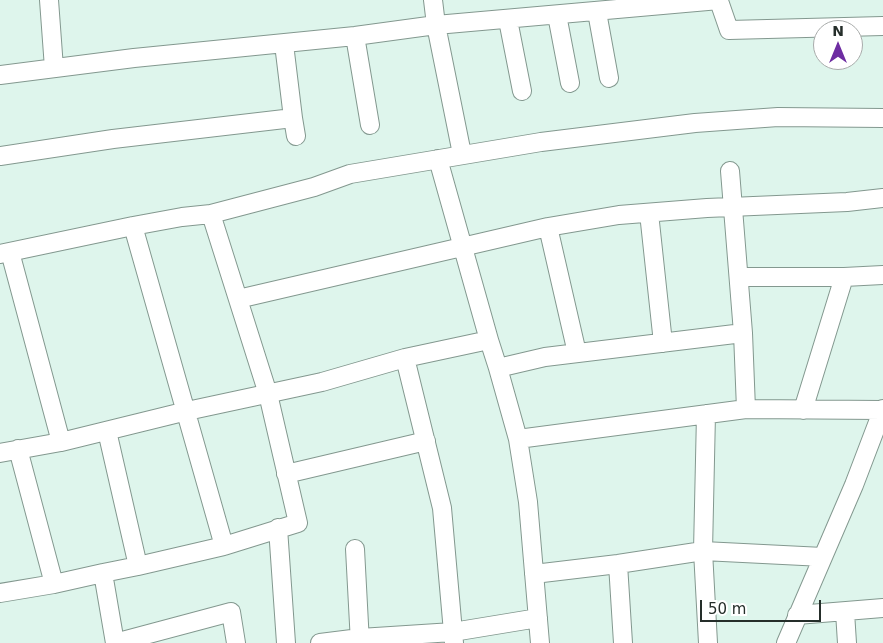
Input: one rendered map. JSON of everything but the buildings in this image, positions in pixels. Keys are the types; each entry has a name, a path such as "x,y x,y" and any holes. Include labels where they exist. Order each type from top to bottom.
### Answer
{"street":[{"path":"49,0 54,68"},
{"path":"432,0 462,154"},
{"path":"0,75 356,36 436,25 557,16 719,0 729,30 883,26"},
{"path":"597,12 609,78"},
{"path":"557,16 570,83"},
{"path":"508,20 522,91"},
{"path":"356,36 370,125"},
{"path":"284,44 296,136"},
{"path":"60,442 5,253 133,226 211,214 314,187 350,174 462,154 695,123 778,117 883,118"},
{"path":"0,156 113,139 293,118"},
{"path":"438,159 518,439 528,502 540,643"},
{"path":"730,171 743,333 746,409"},
{"path":"238,299 548,227 620,215 733,207 847,202 883,198"},
{"path":"649,212 663,343"},
{"path":"0,593 54,584 224,546 298,523 268,394 211,214"},
{"path":"133,226 224,546"},
{"path":"548,227 577,353"},
{"path":"739,277 883,275"},
{"path":"803,410 844,277"},
{"path":"498,368 545,357 743,333"},
{"path":"0,453 60,442 322,382 405,358 489,340"},
{"path":"405,358 442,508 453,638"},
{"path":"518,439 746,409 883,410 854,485 786,643"},
{"path":"706,414 702,551 708,643"},
{"path":"106,431 138,566"},
{"path":"286,474 426,441"},
{"path":"18,449 54,584"},
{"path":"278,528 286,643"},
{"path":"356,549 360,640"},
{"path":"534,574 702,551 823,556"},
{"path":"618,564 623,643"},
{"path":"104,573 115,643 231,612 236,643"},
{"path":"797,616 883,608"},
{"path":"845,612 847,643"},
{"path":"320,643 453,638 538,618"}]}
